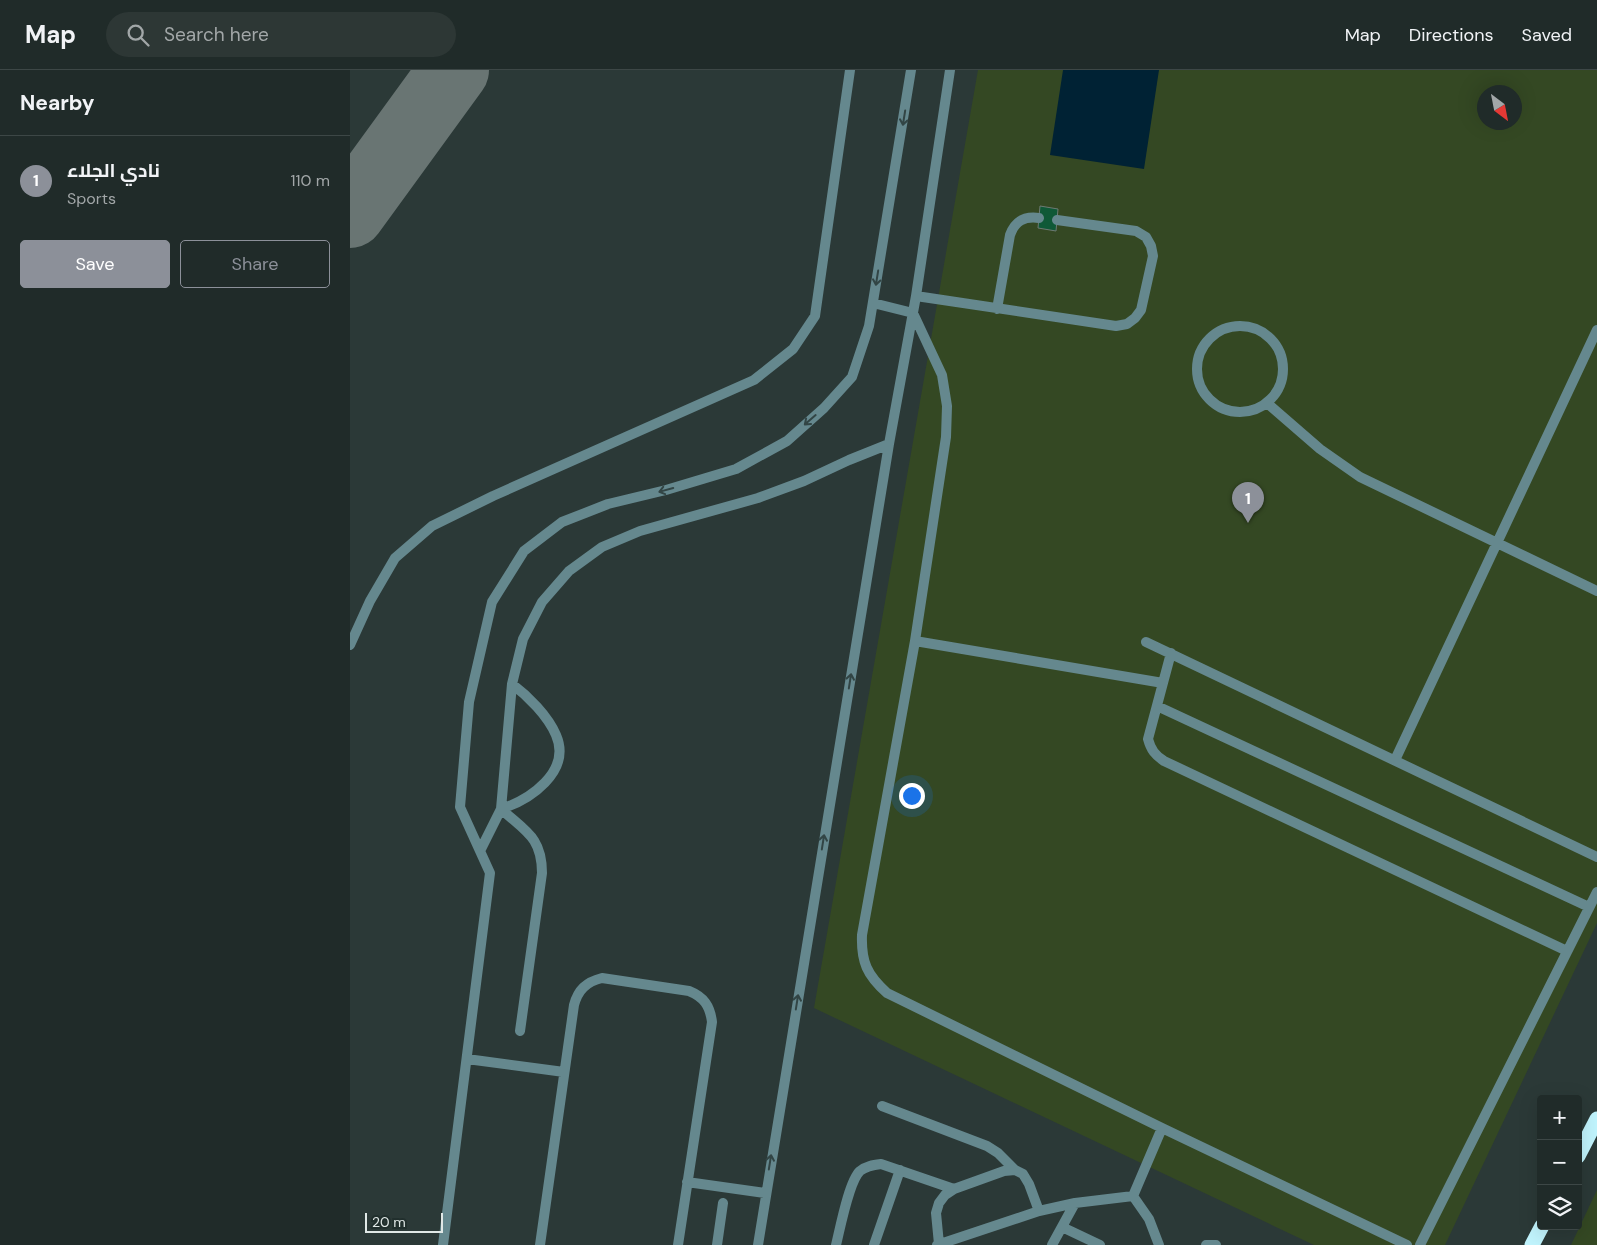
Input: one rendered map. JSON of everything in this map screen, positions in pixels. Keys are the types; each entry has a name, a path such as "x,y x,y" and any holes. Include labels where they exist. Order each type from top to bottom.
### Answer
{"highway":[{"path":"1582,1148 1597,1119"},
{"path":"1532,1245 1540,1230"}],"lane":[{"path":"350,645 370,601 395,558 432,526 493,496 754,380 793,349 815,316 850,70"},
{"path":"443,1245 490,873 460,807 469,702 492,602 524,551 562,522 608,504 666,490 736,468 787,441 824,408 852,377 869,326 912,70"},
{"path":"758,1245 889,444 916,296 950,70"},
{"path":"997,309 1013,226 1029,216 1039,218"},
{"path":"916,296 1116,326 1127,324 1142,310 1153,256 1151,246 1146,237 1136,231 1057,220"},
{"path":"873,303 913,313"},
{"path":"913,313 942,376 947,406 946,437 915,641 862,935 862,952 866,967 875,982 887,993 1162,1128 1407,1245"},
{"path":"1243,325 1262,331 1277,346 1284,366 1280,386 1267,403 1248,412 1227,410 1209,399 1198,382 1197,361 1205,342 1222,329 1243,325"},
{"path":"1395,760 1597,330"},
{"path":"1267,403 1320,449 1360,477 1597,591"},
{"path":"480,851 500,809 512,684 523,638 542,602 569,571 602,547 640,531 758,498 804,481 889,444"},
{"path":"915,641 1163,682"},
{"path":"1146,642 1597,857"},
{"path":"1171,653 1148,739 1150,748 1155,755 1164,761 1567,952"},
{"path":"500,809 517,804 532,795 555,770 559,753 557,736 538,707 526,694 512,684"},
{"path":"1157,706 1589,907"},
{"path":"500,809 533,838 539,848 542,860 542,873 520,1031"},
{"path":"1420,1245 1597,892"},
{"path":"540,1245 574,1005 577,995 583,986 592,980 602,978 689,991 698,995 706,1002 710,1012 712,1022 678,1245"},
{"path":"467,1059 564,1072"},
{"path":"882,1106 987,1146 998,1153 1015,1170 1023,1174 1029,1184 1039,1211"},
{"path":"1133,1196 1162,1128"},
{"path":"836,1245 853,1182 859,1172 869,1166 881,1164 954,1189"},
{"path":"874,1245 900,1170"},
{"path":"1015,1170 1004,1171 954,1189 945,1195 939,1203 936,1214 938,1244 1039,1211 1075,1203 1133,1196"},
{"path":"687,1182 765,1193"},
{"path":"1133,1196 1149,1219 1158,1245"},
{"path":"717,1245 723,1203"},
{"path":"1052,1245 1075,1203"},
{"path":"1062,1227 1100,1245"},
{"path":"1206,1245 1216,1245"}],"green space":[{"path":"978,70 1597,70 1597,923 1445,1245 1314,1245 814,1008"},
{"path":"1597,1190 1597,1245 1571,1245 1578,1230 1582,1230 1582,1222"}],"water":[{"path":"1063,70 1159,70 1144,169 1050,155"}],"building":[{"path":"1040,206 1058,209 1056,231 1038,228"}],"taxiway":[{"path":"350,213 454,70"}],"place":[{"name":"نادي الجلاء","path":"1248,523"}]}
